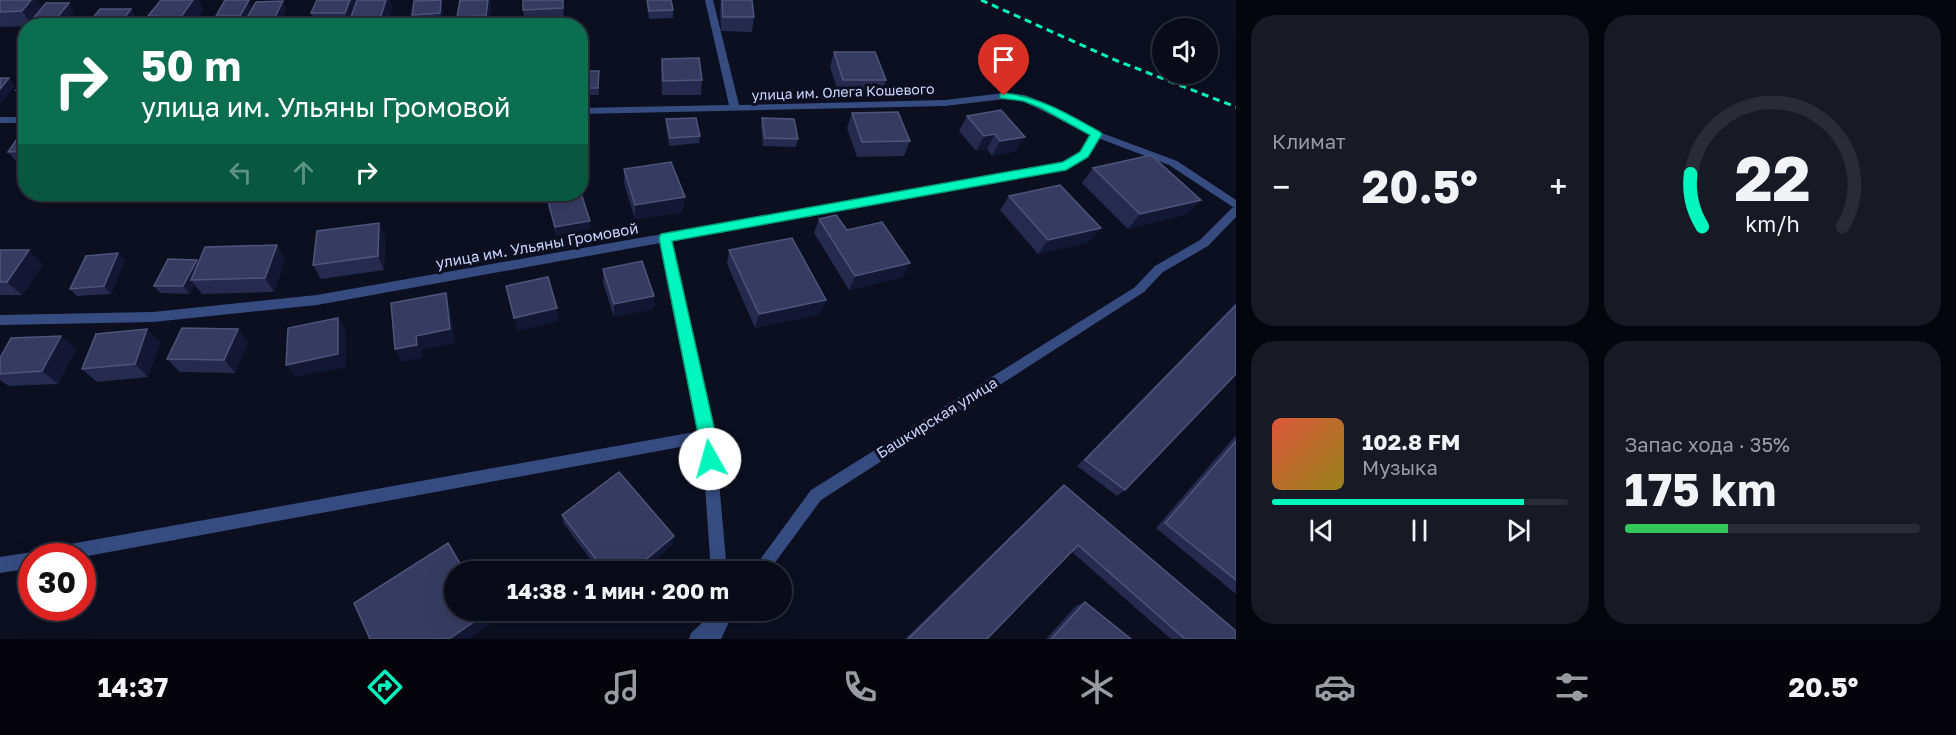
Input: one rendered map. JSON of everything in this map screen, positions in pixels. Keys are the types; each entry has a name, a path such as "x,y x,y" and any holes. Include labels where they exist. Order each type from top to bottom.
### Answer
{"street":[{"path":"709,0 735,109"},
{"name":"улица им. Олега Кошевого","path":"588,111 945,103 1004,96 1024,98 1096,134 1173,163 1236,205"},
{"path":"0,120 18,120"},
{"name":"улица им. Ульяны Громовой","path":"0,320 153,317 317,300 1066,166 1084,155 1096,134"},
{"name":"Башкирская улица","path":"766,561 816,495 1140,289 1159,269 1204,243 1236,211"},
{"path":"665,238 708,436 718,561"},
{"path":"96,547 708,436"},
{"path":"0,565 18,562"},
{"path":"697,639 716,621"},
{"path":"713,639 721,621"}],"building":[{"path":"0,0 31,0 22,11 0,12"},
{"path":"161,0 193,0 181,17 148,16"},
{"path":"225,0 249,0 240,16 216,16"},
{"path":"317,0 350,0 345,13 311,13"},
{"path":"357,0 386,0 380,18 351,18"},
{"path":"441,0 440,13 412,15 414,1"},
{"path":"460,0 488,0 486,16 457,17"},
{"path":"523,0 563,0 563,8 523,10"},
{"path":"647,0 671,0 673,10 649,11"},
{"path":"722,0 752,0 754,17 723,17"},
{"path":"283,1 274,18 247,18 256,2"},
{"path":"46,3 69,3 57,18 34,18"},
{"path":"100,9 131,9 124,18 93,18"},
{"path":"834,52 875,52 886,80 843,80"},
{"path":"699,58 702,80 663,81 662,59"},
{"path":"588,71 599,71 598,88 588,88"},
{"path":"0,78 9,78 0,89"},
{"path":"1001,110 1025,137 1000,141 995,134 984,136 967,116"},
{"path":"898,112 910,141 862,142 852,113"},
{"path":"696,118 700,136 670,138 666,119"},
{"path":"762,118 794,119 798,139 765,138"},
{"path":"18,137 18,151 8,152"},
{"path":"1151,155 1201,200 1140,214 1093,168"},
{"path":"671,162 685,197 635,205 624,169"},
{"path":"1060,185 1101,228 1048,240 1009,196"},
{"path":"548,201 584,201 590,221 555,227"},
{"path":"836,215 847,230 882,222 910,263 855,276 819,219"},
{"path":"379,223 378,256 313,265 317,231"},
{"path":"792,238 826,300 759,314 729,250"},
{"path":"277,245 265,278 191,280 205,247"},
{"path":"0,250 29,250 7,282 0,282"},
{"path":"118,253 104,286 70,289 86,256"},
{"path":"168,259 197,260 183,286 154,286"},
{"path":"642,261 654,296 614,304 603,269"},
{"path":"548,277 557,308 514,318 506,286"},
{"path":"446,293 450,329 416,336 417,345 395,349 391,303"},
{"path":"1236,305 1236,374 1125,490 1085,460"},
{"path":"338,318 338,354 286,365 288,328"},
{"path":"182,328 238,329 224,360 167,359"},
{"path":"147,329 135,364 82,369 96,334"},
{"path":"61,336 42,371 0,374 0,358 11,338"},
{"path":"1236,441 1236,580 1165,523"},
{"path":"619,472 674,536 644,561 598,561 562,515"},
{"path":"1064,485 1236,631 1236,639 1185,639 1078,545 987,639 908,639"},
{"path":"448,543 459,561 444,561 444,621 475,621 449,639 370,639 354,603"},
{"path":"1085,602 1131,639 1051,639"}],"railway":[{"path":"981,0 1115,60 1236,107"}],"route":[{"path":"710,459 708,436 665,238 1066,166 1084,155 1096,134 1044,106 1024,98 1004,96"}]}
